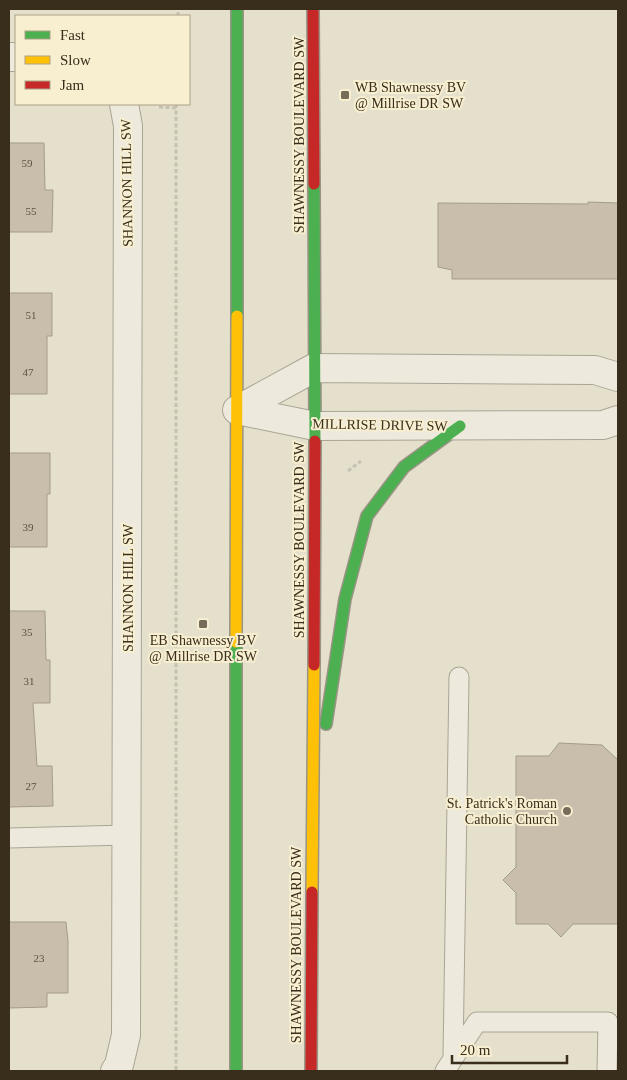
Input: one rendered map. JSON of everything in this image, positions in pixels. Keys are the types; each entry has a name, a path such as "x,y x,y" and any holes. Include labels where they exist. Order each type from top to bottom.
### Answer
{"main road":[{"path":"236,1071 237,9"},
{"name":"SHAWNESSY BOULEVARD SW","path":"311,1071 311,822 315,426 313,9"},
{"path":"311,822 345,599 367,516 404,467 460,426"}],"street":[{"name":"SHANNON HILL SW","path":"115,1071 120,1064 126,1035 128,126 124,105"},
{"path":"237,410 314,368 595,370 618,378"},
{"name":"MILLRISE DRIVE SW","path":"237,410 315,426 603,425 618,420"}],"lane":[{"path":"449,1064 459,677"},
{"path":"9,838 127,835"},
{"path":"449,1064 476,1022 608,1022 607,1071"}],"path":[{"path":"176,105 176,1071"}],"building":[{"path":"9,143 44,143 45,190 53,190 52,232 9,232"},
{"path":"588,202 618,203 618,279 452,279 452,270 438,267 438,203 588,204"},
{"path":"9,293 52,293 52,336 47,336 47,394 9,394"},
{"path":"9,453 50,453 50,494 47,494 47,547 9,547"},
{"path":"9,611 45,611 46,660 50,660 50,703 33,703 37,766 52,766 53,806 9,807"},
{"name":"St. Patrick's Roman Catholic Church","path":"559,743 602,745 618,760 618,924 573,924 561,937 548,924 516,924 516,893 503,880 516,867 516,756 549,756"},
{"path":"9,922 66,922 68,993 47,993 47,1007 9,1008"}],"traffic: fast":[{"path":"237,9 237,316"},
{"path":"314,184 315,441"},
{"path":"326,724 345,599 367,516 404,467 460,426"},
{"path":"236,642 236,1071"}],"traffic: slow":[{"path":"236,642 237,316"},
{"path":"312,892 314,665"}],"traffic: jam":[{"path":"313,9 314,184"},
{"path":"314,665 315,441"},
{"path":"311,1071 312,892"}],"place":[{"name":"WB Shawnessy BV @ Millrise DR SW","path":"345,95"},
{"name":"EB Shawnessy BV @ Millrise DR SW","path":"203,624"},
{"name":"St. Patrick's Roman Catholic Church","path":"567,811"}]}
